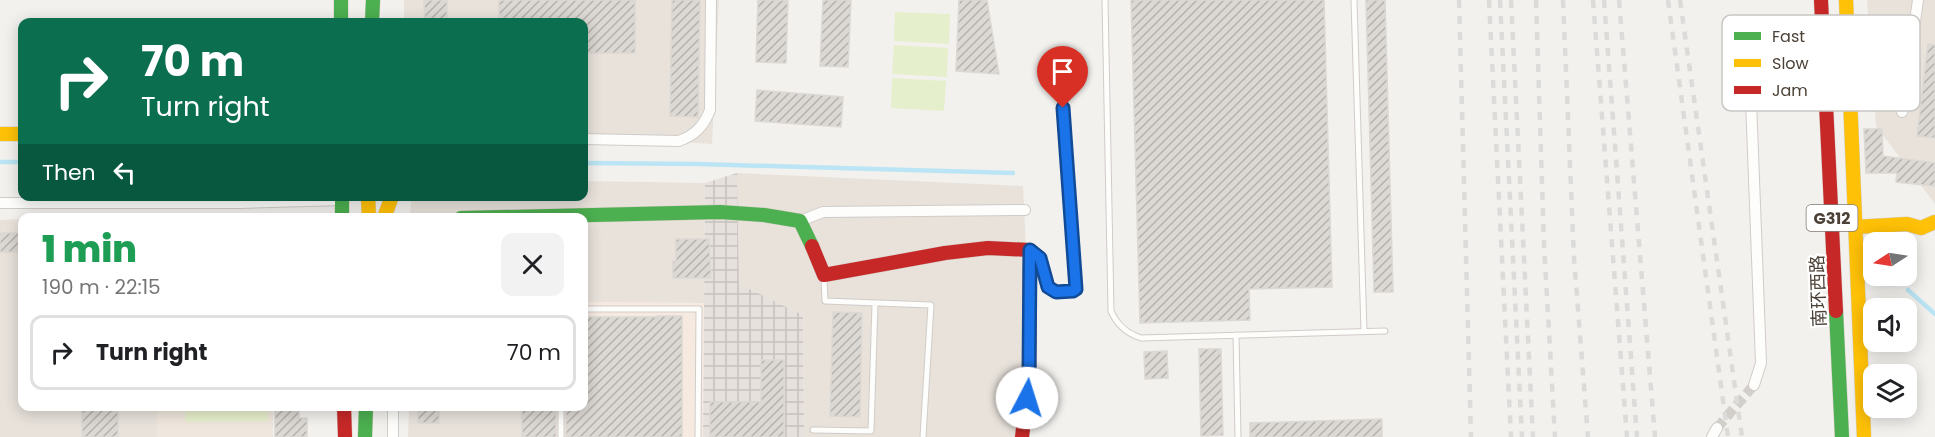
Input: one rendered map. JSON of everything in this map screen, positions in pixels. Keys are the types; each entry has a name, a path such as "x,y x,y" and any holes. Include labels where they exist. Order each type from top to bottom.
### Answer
{"main road":[{"path":"341,0 341,18"},
{"path":"372,18 373,0"},
{"name":"南环西路","path":"1821,0 1821,15"},
{"name":"G312","path":"1846,0 1847,15"},
{"name":"南环西路","path":"1826,111 1842,437"},
{"name":"G312","path":"1850,111 1864,437"},
{"path":"0,134 18,134"},
{"path":"588,215 720,212 764,215 800,221 824,275 945,252 988,248 1030,250 1029,378 1022,437"},
{"path":"1855,227 1907,224 1921,228 1935,222"},
{"path":"344,411 345,437"},
{"path":"365,437 366,411"}],"street":[{"path":"588,139 679,141 699,130 710,110 711,0"},
{"path":"1916,15 1918,0"},
{"path":"1751,111 1761,363 1754,385"},
{"path":"0,203 291,201"},
{"path":"800,221 823,212 1025,210"},
{"path":"393,411 393,437"}],"lane":[{"path":"1105,0 1111,311 1119,325 1125,331 1140,338 1385,331"},
{"path":"1354,0 1364,332"},
{"path":"1030,250 1040,258 1048,287 1056,292 1076,289 1063,108"},
{"path":"824,275 825,301 931,305 923,437"},
{"path":"813,430 871,430 875,304"},
{"path":"588,309 699,309 698,437"},
{"path":"1236,335 1238,437"},
{"path":"561,411 561,437"}],"shaded area":[{"path":"404,0 719,0 712,144 588,135 588,18 404,18"},
{"path":"1867,0 1935,0 1935,204 1876,126 1875,111 1920,111 1920,15 1868,15"},
{"path":"737,173 1023,186 1031,349 1018,437 804,437 803,315 739,284"},
{"path":"737,173 739,284 803,315 804,437 703,437 705,183"},
{"path":"588,181 705,183 704,303 588,302 588,213 410,213 411,201 588,201"},
{"path":"18,219 18,411 157,411 157,437 0,437 0,220"},
{"path":"588,302 704,303 703,437 552,437 552,411 588,411"},
{"path":"157,411 273,411 273,437 157,437"},
{"path":"409,411 552,411 552,437 408,437"}],"green space":[{"path":"895,12 950,14 949,44 894,41"},
{"path":"894,45 948,48 947,77 892,74"},
{"path":"892,78 946,81 944,111 891,108"},
{"path":"185,411 268,411 268,421 185,422"}],"building":[{"path":"424,0 447,0 447,18 425,18"},
{"path":"499,0 635,0 635,53 588,53 588,18 499,18"},
{"path":"672,0 700,0 698,117 670,116"},
{"path":"758,0 788,0 786,63 756,62"},
{"path":"823,0 851,0 848,67 820,66"},
{"path":"959,0 987,0 999,74 956,71"},
{"path":"1131,0 1324,0 1332,287 1249,289 1250,320 1140,323"},
{"path":"1366,0 1385,0 1393,292 1374,292"},
{"path":"1928,44 1935,45 1935,138 1917,136"},
{"path":"757,90 843,97 841,127 755,121"},
{"path":"1864,129 1882,129 1883,156 1935,163 1935,186 1896,182 1897,173 1866,173"},
{"path":"0,233 18,233 18,252 0,252"},
{"path":"676,239 709,239 711,278 673,278"},
{"path":"833,312 862,313 860,417 830,416"},
{"path":"682,316 682,437 566,437 566,411 588,411 588,317"},
{"path":"1199,349 1221,349 1223,435 1201,436"},
{"path":"1167,351 1168,378 1145,379 1144,352"},
{"path":"761,360 784,360 784,437 710,437 710,402 761,402"},
{"path":"82,411 118,411 118,437 82,437"},
{"path":"275,411 299,411 299,418 307,418 307,437 275,437"},
{"path":"418,411 439,411 439,423 418,423"},
{"path":"522,411 556,411 556,437 522,437"},
{"path":"1382,419 1382,437 1250,437 1250,423"}],"waterway":[{"path":"0,162 18,162"},
{"path":"588,163 1013,173"},
{"path":"1908,290 1935,314"}],"tunnel":[{"path":"1717,428 1754,385"}],"railway":[{"path":"1459,0 1471,437"},
{"path":"1489,0 1511,437"},
{"path":"1500,0 1522,437"},
{"path":"1511,0 1533,437"},
{"path":"1536,0 1544,244 1555,437"},
{"path":"1563,0 1574,258 1588,437"},
{"path":"1593,0 1627,437"},
{"path":"1604,0 1637,437"},
{"path":"1619,0 1655,437"},
{"path":"1668,0 1728,437"},
{"path":"1680,0 1742,437"}],"traffic: fast":[{"path":"341,0 341,18"},
{"path":"372,18 373,0"},
{"path":"342,201 342,213"},
{"path":"588,215 720,212 764,215 800,221 812,246"},
{"path":"1836,311 1842,437"},
{"path":"365,437 366,411"}],"traffic: slow":[{"path":"1846,0 1847,15"},
{"path":"1851,111 1864,437"},
{"path":"0,134 18,134"},
{"path":"368,201 369,213"},
{"path":"386,213 390,201"},
{"path":"1855,227 1907,224 1921,228 1935,222"}],"traffic: jam":[{"path":"1821,0 1822,15"},
{"path":"1826,111 1836,311"},
{"path":"812,246 824,275 945,253 988,248 1030,250 1029,378 1022,437"},
{"path":"344,411 345,437"}],"route":[{"path":"1027,398 1030,250 1040,258 1048,287 1056,292 1076,289 1063,108"}]}
